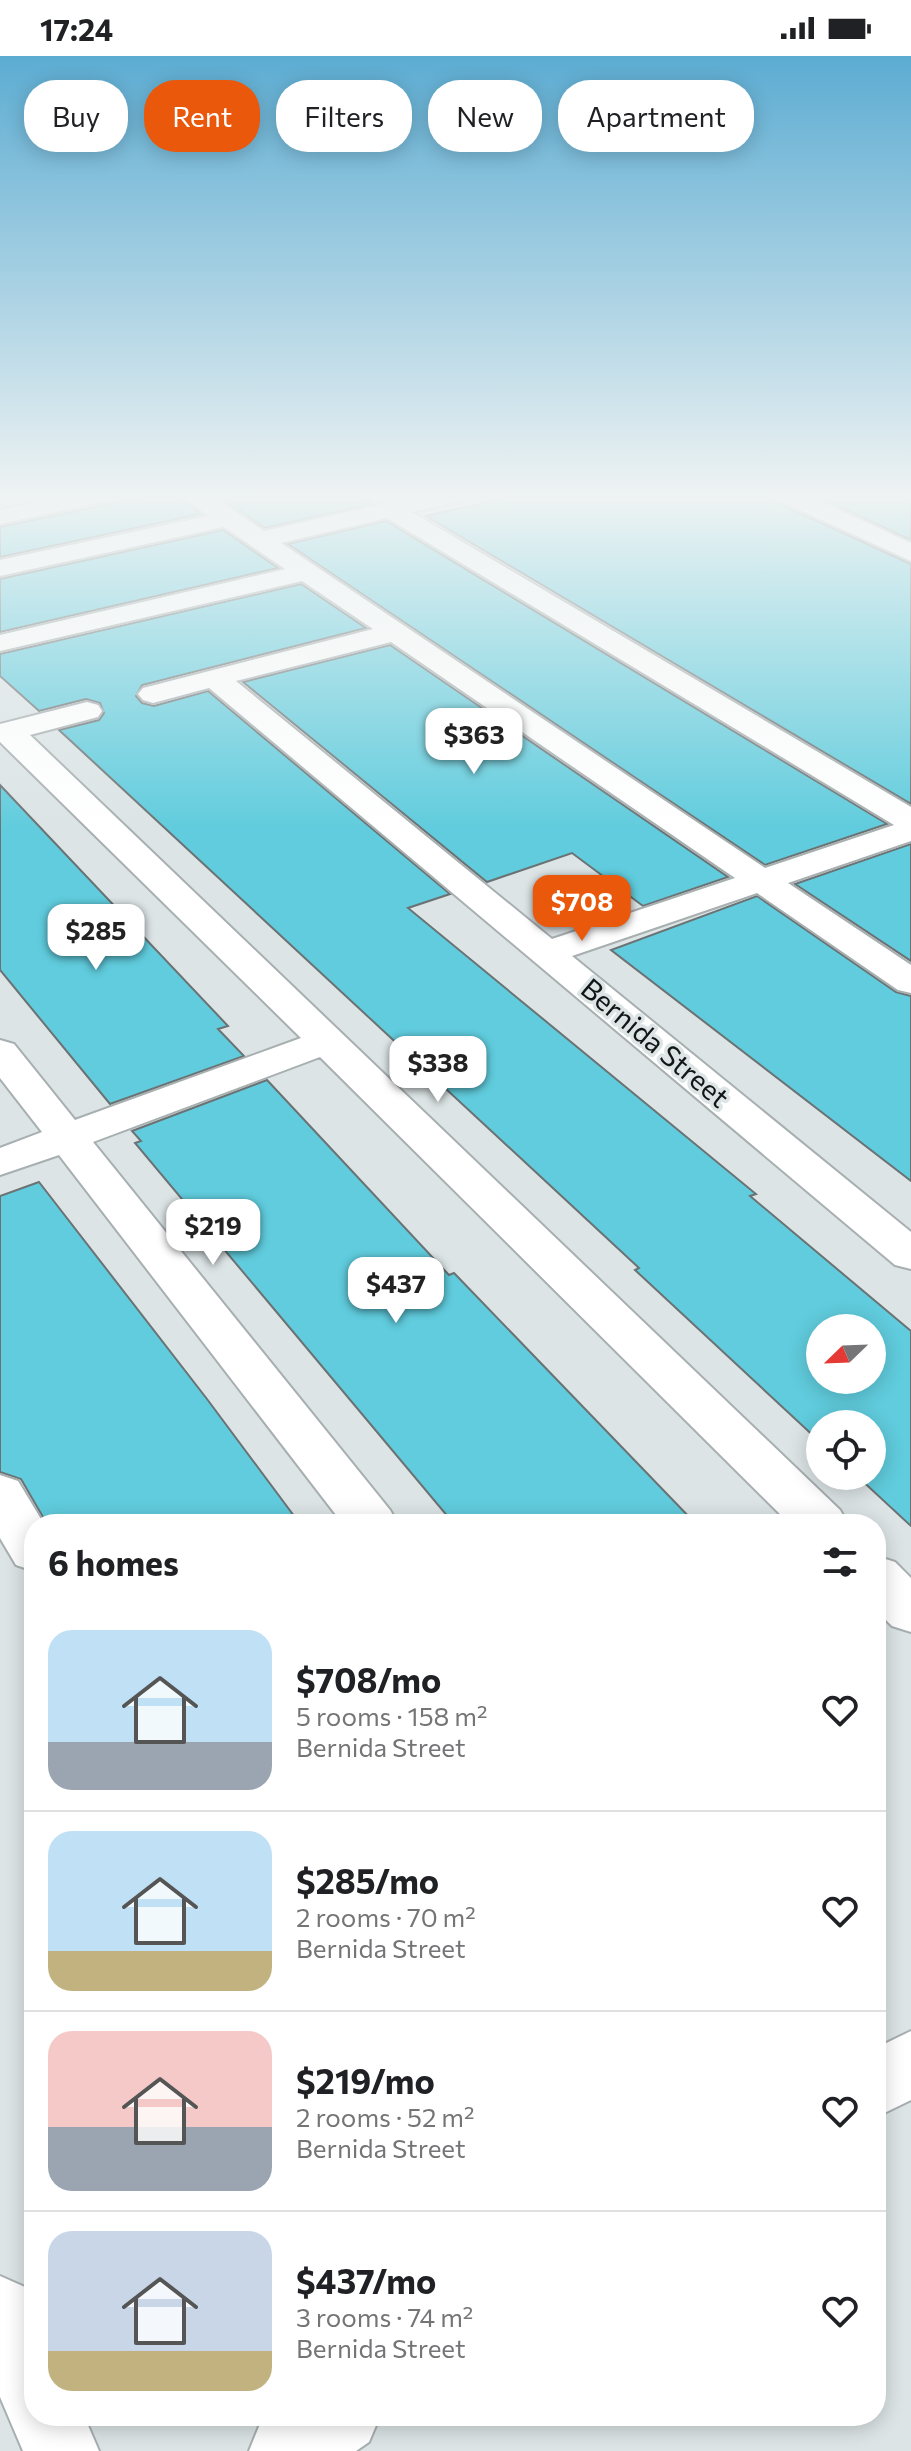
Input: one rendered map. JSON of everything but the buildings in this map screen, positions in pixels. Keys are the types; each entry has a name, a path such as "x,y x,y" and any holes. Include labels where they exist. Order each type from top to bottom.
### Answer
{"street":[{"path":"0,643 160,606"},
{"path":"356,606 911,982"},
{"path":"551,606 911,821"},
{"path":"153,694 395,632"},
{"name":"Bernida Street","path":"214,678 911,1255"},
{"path":"5,732 87,711"},
{"path":"5,732 328,1041 812,1514"},
{"path":"545,953 911,830"},
{"path":"0,1162 328,1041"},
{"path":"0,1052 364,1514"},
{"path":"0,1494 24,1534"},
{"path":"886,1587 911,1611"},
{"path":"886,2079 911,2063"},
{"path":"0,2312 24,2367"},
{"path":"50,2426 61,2451"},
{"path":"287,2451 327,2426"}]}
